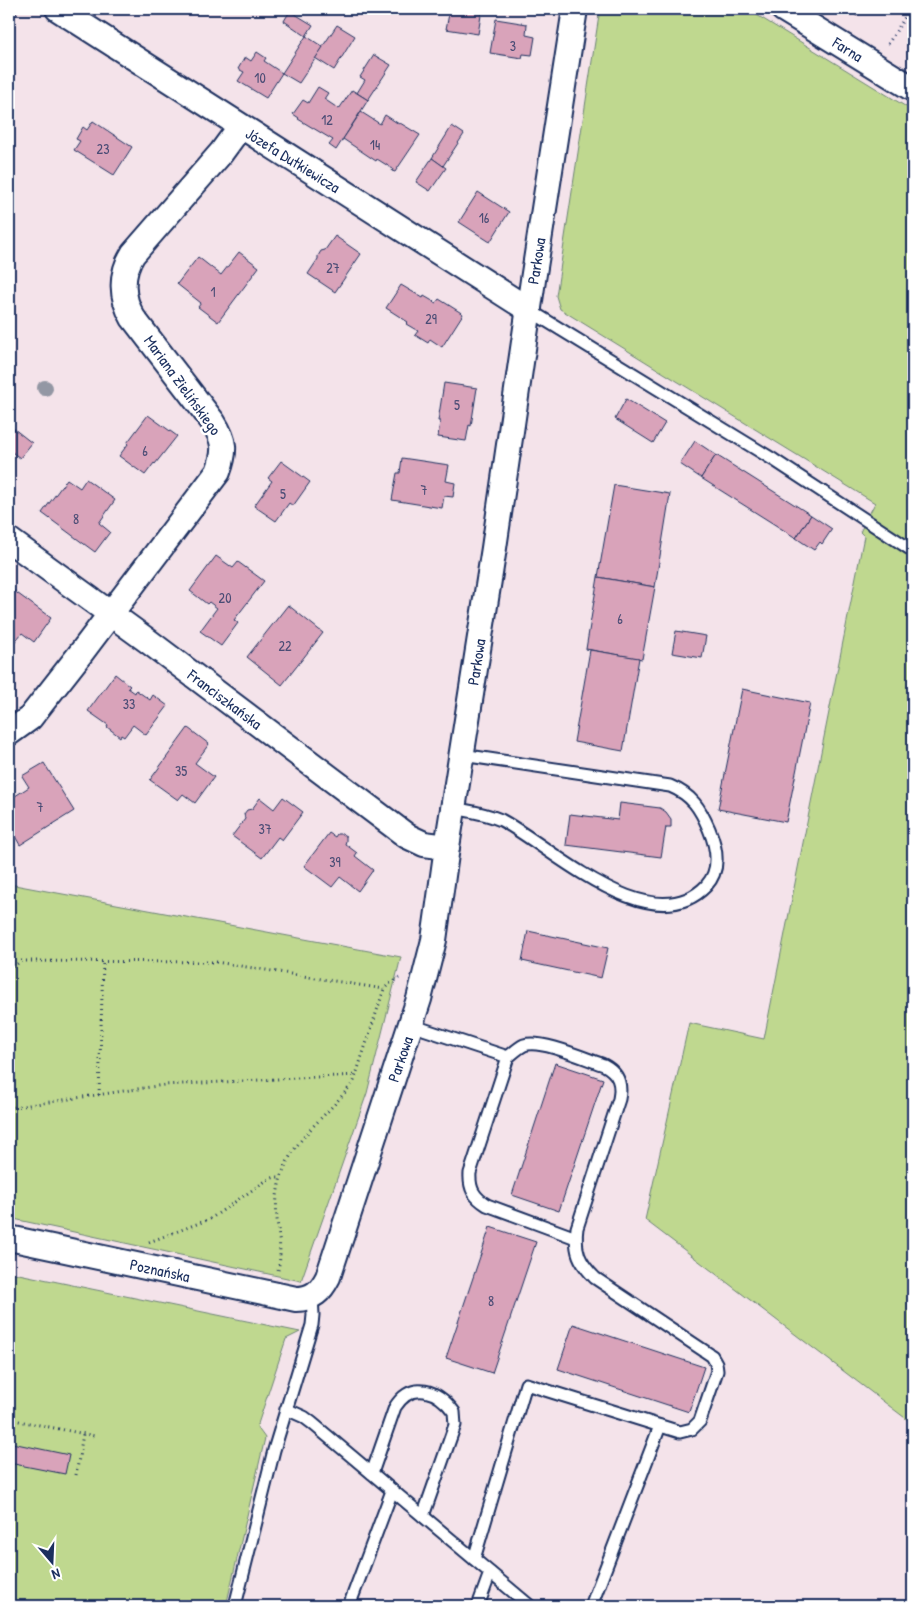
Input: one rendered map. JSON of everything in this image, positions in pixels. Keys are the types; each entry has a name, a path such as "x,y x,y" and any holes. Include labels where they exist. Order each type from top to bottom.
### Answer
{"street":[{"name":"Józefa Dutkiewicza","path":"58,9 529,310"},
{"name":"Parkowa","path":"312,1296 319,1291 328,1276 411,1024 425,979 434,940 575,9"},
{"name":"Farna","path":"783,9 913,89"},
{"name":"Mariana Zielińskiego","path":"9,733 30,718 214,479 221,464 224,451 222,437 128,310 123,288 125,271 133,254 221,153 240,127"},
{"name":"Franciszkańska","path":"9,540 407,836 424,844 447,847"},
{"name":"Poznańska","path":"9,1238 288,1297 304,1299 312,1296"}],"lane":[{"path":"529,310 774,460 913,551"},
{"path":"453,808 501,820 584,874 626,895 657,904 673,903 687,899 700,892 708,884 714,873 717,861 716,849 699,808 682,791 670,786 462,755"},
{"path":"411,1024 508,1057"},
{"path":"474,1558 526,1384 680,1432 692,1429 700,1421 718,1371 712,1356 595,1278 578,1255 576,1247 577,1228 618,1099 620,1084 617,1076 611,1068 604,1065 548,1046 526,1044 508,1057 470,1173 470,1186 476,1197 488,1205 576,1238"},
{"path":"234,1606 274,1450 312,1326 312,1296"},
{"path":"372,1474 395,1407 400,1399 406,1394 423,1390 432,1392 441,1398 454,1412 455,1425 423,1516"},
{"path":"286,1409 308,1420 530,1606"},
{"path":"591,1606 660,1426"},
{"path":"349,1606 392,1491"},
{"path":"478,1606 490,1573"}],"path":[{"path":"9,970 21,961 216,962 384,989"},
{"path":"99,1095 103,961"},
{"path":"277,1272 280,1257 276,1206 289,1156 296,1145 354,1082 384,989 399,978 404,978"},
{"path":"9,1108 164,1085 356,1075"},
{"path":"147,1243 210,1220 267,1180 282,1177"},
{"path":"9,1419 95,1436"},
{"path":"76,1475 83,1434"}],"green space":[{"path":"600,9 747,9 913,111 913,1424 645,1220 689,1023 764,1039 864,536 860,532 875,503 560,309 556,296"},
{"path":"9,884 401,957 367,1093 301,1281 9,1218"},
{"path":"9,1272 300,1332 286,1339 257,1427 265,1438 226,1606 9,1606"}],"building":[{"path":"9,9 19,9 9,25"},
{"path":"450,9 482,9 478,34 446,29"},
{"path":"845,9 861,9 857,16"},
{"path":"290,11 313,25 306,36 284,21"},
{"path":"496,19 527,24 526,35 535,37 532,55 523,54 522,58 490,53"},
{"path":"337,25 355,36 334,70 315,58"},
{"path":"306,36 323,47 299,83 282,73"},
{"path":"257,52 266,58 264,61 282,73 266,98 238,81 244,72 238,69 245,57 251,61"},
{"path":"374,55 391,65 368,100 357,93 365,80 360,77"},
{"path":"318,87 328,93 324,99 339,109 352,90 368,100 336,150 329,145 333,140 293,114 303,100 308,103"},
{"path":"361,112 380,124 385,115 420,135 395,172 343,139"},
{"path":"93,121 132,147 114,175 74,150 80,141 76,139 83,127 87,130"},
{"path":"452,126 464,134 443,166 432,158"},
{"path":"432,158 446,168 430,191 416,182"},
{"path":"478,192 509,212 490,242 459,222"},
{"path":"335,236 361,254 335,292 308,274 321,251 325,250"},
{"path":"239,252 259,267 218,322 198,307 201,303 177,284 198,257 221,275"},
{"path":"401,285 436,303 439,299 463,314 442,347 430,339 428,343 415,335 418,331 386,308"},
{"path":"444,383 477,388 471,426 469,425 466,441 438,437 440,421 438,421"},
{"path":"626,399 665,423 653,443 615,419"},
{"path":"148,415 177,436 145,475 119,456"},
{"path":"9,425 32,443 20,458 9,450"},
{"path":"695,441 716,455 701,478 680,464"},
{"path":"716,455 811,515 796,538 701,478"},
{"path":"402,458 449,465 446,481 455,483 453,497 444,496 442,508 392,500 397,473 400,473"},
{"path":"281,461 310,482 293,506 289,503 276,521 254,506 272,481 268,478"},
{"path":"67,479 80,488 86,479 115,500 99,523 110,532 95,552 42,513"},
{"path":"614,485 670,494 655,587 598,577"},
{"path":"811,515 832,529 822,544 820,542 814,550 796,538"},
{"path":"216,556 233,568 238,562 264,581 234,620 238,623 221,646 200,631 217,608 209,602 207,604 190,591"},
{"path":"598,577 655,587 642,659 586,649"},
{"path":"10,588 51,618 34,642 22,633 12,645 9,642"},
{"path":"288,605 323,633 282,685 247,657"},
{"path":"676,631 706,636 702,658 672,653"},
{"path":"590,650 639,658 623,751 574,742"},
{"path":"115,674 130,686 128,688 135,693 136,690 150,700 153,695 168,706 146,735 133,725 124,737 121,735 120,737 107,727 108,725 88,711"},
{"path":"742,689 810,703 786,822 718,809"},
{"path":"188,728 209,744 195,763 214,777 195,803 183,794 178,800 150,780"},
{"path":"44,763 74,811 20,845 9,826 9,800 29,787 22,776"},
{"path":"283,797 303,812 282,840 278,837 262,858 232,836 245,819 244,814 247,810 252,809 260,798 274,809"},
{"path":"620,803 660,808 666,812 671,819 671,827 666,827 661,857 566,845 570,814 618,820"},
{"path":"329,833 335,837 337,834 346,836 345,844 357,853 355,856 373,870 358,891 340,877 332,887 304,866"},
{"path":"528,931 608,948 601,978 522,961"},
{"path":"555,1063 603,1079 559,1211 512,1195"},
{"path":"490,1227 536,1242 492,1373 446,1358"},
{"path":"573,1324 704,1367 689,1412 558,1369"},
{"path":"12,1443 69,1455 65,1474 9,1463"}]}
